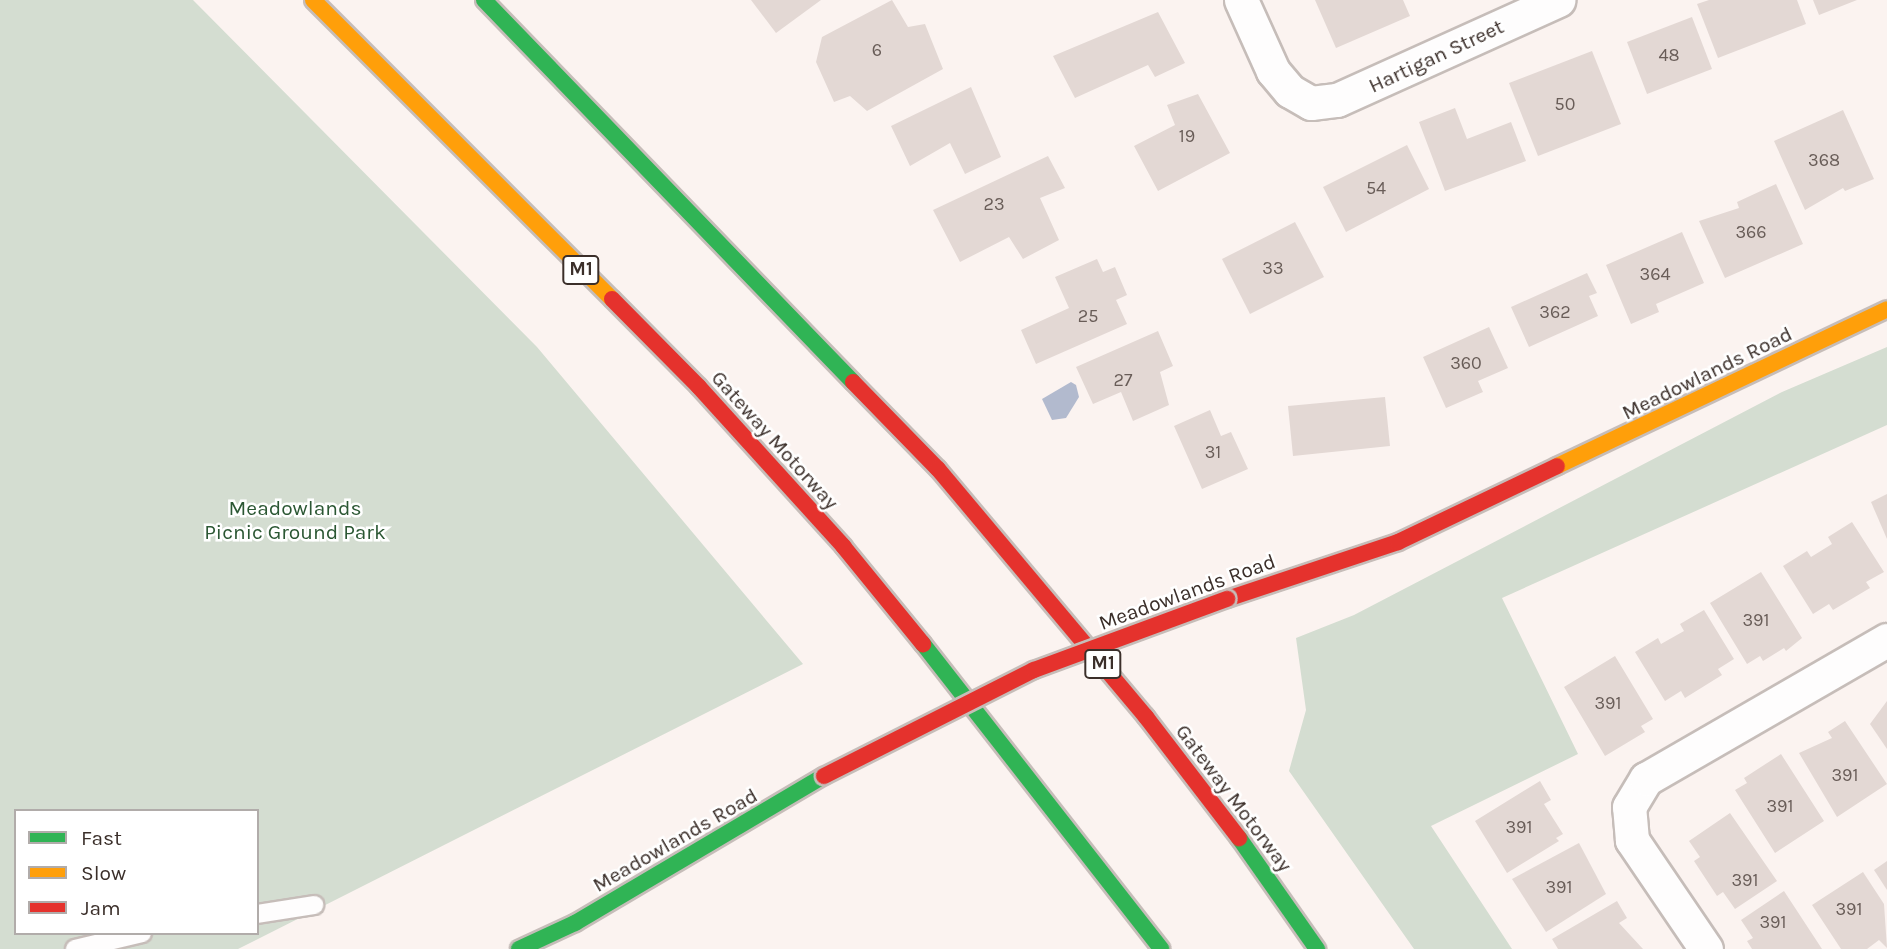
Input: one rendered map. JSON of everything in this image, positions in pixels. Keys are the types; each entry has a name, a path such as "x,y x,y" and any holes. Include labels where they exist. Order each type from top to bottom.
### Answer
{"main road":[{"name":"Gateway Motorway","path":"313,0 699,387 843,546 1018,760 1161,949"},
{"name":"Gateway Motorway","path":"484,0 938,469 1146,717 1260,865 1317,949"},
{"name":"Meadowlands Road","path":"519,949 598,910 824,776 1034,670 1227,598 1398,542 1887,309"}],"street":[{"name":"Hartigan Street","path":"1241,0 1273,71 1290,91 1311,103 1337,100 1558,0"},
{"path":"1706,949 1632,840 1629,807 1646,779 1887,640"}],"lane":[{"path":"259,914 314,905"},
{"path":"75,949 134,935"}],"green space":[{"name":"Meadowlands Picnic Ground Park","path":"0,0 193,0 537,347 803,664 238,949 0,949"},
{"path":"1887,347 1887,425 1502,598 1578,754 1431,826 1512,949 1414,949 1289,771 1306,710 1296,638 1354,615 1782,392"}],"water":[{"path":"1071,382 1076,385 1079,397 1066,418 1052,420 1042,399"}],"building":[{"path":"751,0 821,0 776,33"},
{"path":"892,0 908,27 925,24 943,69 867,111 850,96 834,102 816,62 822,37"},
{"path":"1315,0 1403,0 1410,16 1336,48"},
{"path":"1709,0 1797,0 1806,24 1718,58 1697,4"},
{"path":"1813,0 1857,0 1819,15"},
{"path":"1158,12 1185,63 1155,77 1148,65 1075,98 1053,56"},
{"path":"1692,17 1712,69 1647,94 1627,42"},
{"path":"1592,51 1621,124 1538,156 1509,83"},
{"path":"971,87 1001,157 965,174 950,143 910,166 891,126"},
{"path":"1198,94 1230,153 1158,191 1134,146 1175,125 1167,105"},
{"path":"1455,108 1467,139 1511,122 1526,161 1445,191 1419,122"},
{"path":"1843,110 1874,179 1845,191 1843,188 1805,210 1774,141"},
{"path":"1407,145 1429,189 1346,232 1323,187"},
{"path":"1048,156 1065,188 1040,198 1059,240 1023,259 1009,237 960,262 933,210"},
{"path":"1776,184 1803,244 1725,278 1699,221 1739,208 1737,202"},
{"path":"1295,222 1324,277 1250,314 1222,259"},
{"path":"1682,232 1704,283 1656,304 1659,312 1631,324 1606,265"},
{"path":"1097,259 1103,272 1115,267 1127,295 1116,300 1127,324 1036,364 1021,330 1069,308 1055,277"},
{"path":"1587,273 1597,293 1589,296 1598,316 1529,347 1511,307"},
{"path":"1489,327 1508,368 1478,381 1483,392 1446,408 1423,357"},
{"path":"1158,331 1173,366 1160,372 1169,405 1133,421 1121,392 1093,404 1076,367"},
{"path":"1385,397 1390,446 1293,456 1288,406"},
{"path":"1210,410 1221,436 1231,432 1248,469 1202,489 1174,426"},
{"path":"1887,494 1887,539 1871,502"},
{"path":"1852,522 1884,572 1866,582 1870,588 1833,610 1829,604 1813,614 1783,566 1807,551 1811,557 1832,544 1828,537"},
{"path":"1761,572 1802,638 1786,651 1784,648 1763,661 1760,656 1747,664 1710,603"},
{"path":"1704,610 1734,659 1718,669 1722,675 1685,698 1681,691 1665,701 1635,652 1658,638 1661,644 1684,631 1680,624"},
{"path":"1615,656 1653,719 1641,726 1645,732 1605,756 1564,687"},
{"path":"1887,701 1887,749 1870,724"},
{"path":"1845,721 1887,784 1837,817 1799,753 1832,738 1828,732"},
{"path":"1781,754 1824,821 1775,853 1735,790 1747,783 1744,778"},
{"path":"1540,781 1551,800 1544,804 1563,834 1556,838 1559,841 1507,873 1475,821"},
{"path":"1730,813 1777,881 1735,909 1723,892 1717,896 1694,861 1700,857 1689,841"},
{"path":"1579,843 1606,894 1546,932 1512,879"},
{"path":"1887,861 1887,890 1874,870"},
{"path":"1863,872 1884,904 1887,948 1879,940 1867,949 1841,949 1812,905"},
{"path":"1784,891 1822,949 1752,949 1747,941 1753,938 1741,920"},
{"path":"1617,901 1627,918 1619,923 1643,949 1558,949 1552,939"}],"traffic: fast":[{"path":"484,0 853,382"},
{"path":"923,644 1161,949"},
{"path":"519,949 575,923 824,776"},
{"path":"1239,838 1317,949"}],"traffic: slow":[{"path":"313,0 612,299"},
{"path":"1557,466 1887,309"}],"traffic: jam":[{"path":"612,299 699,387 843,546 923,644"},
{"path":"853,382 938,469 1146,717 1239,838"},
{"path":"1227,599 1398,542 1557,466"},
{"path":"824,776 1034,670 1227,599"}]}
